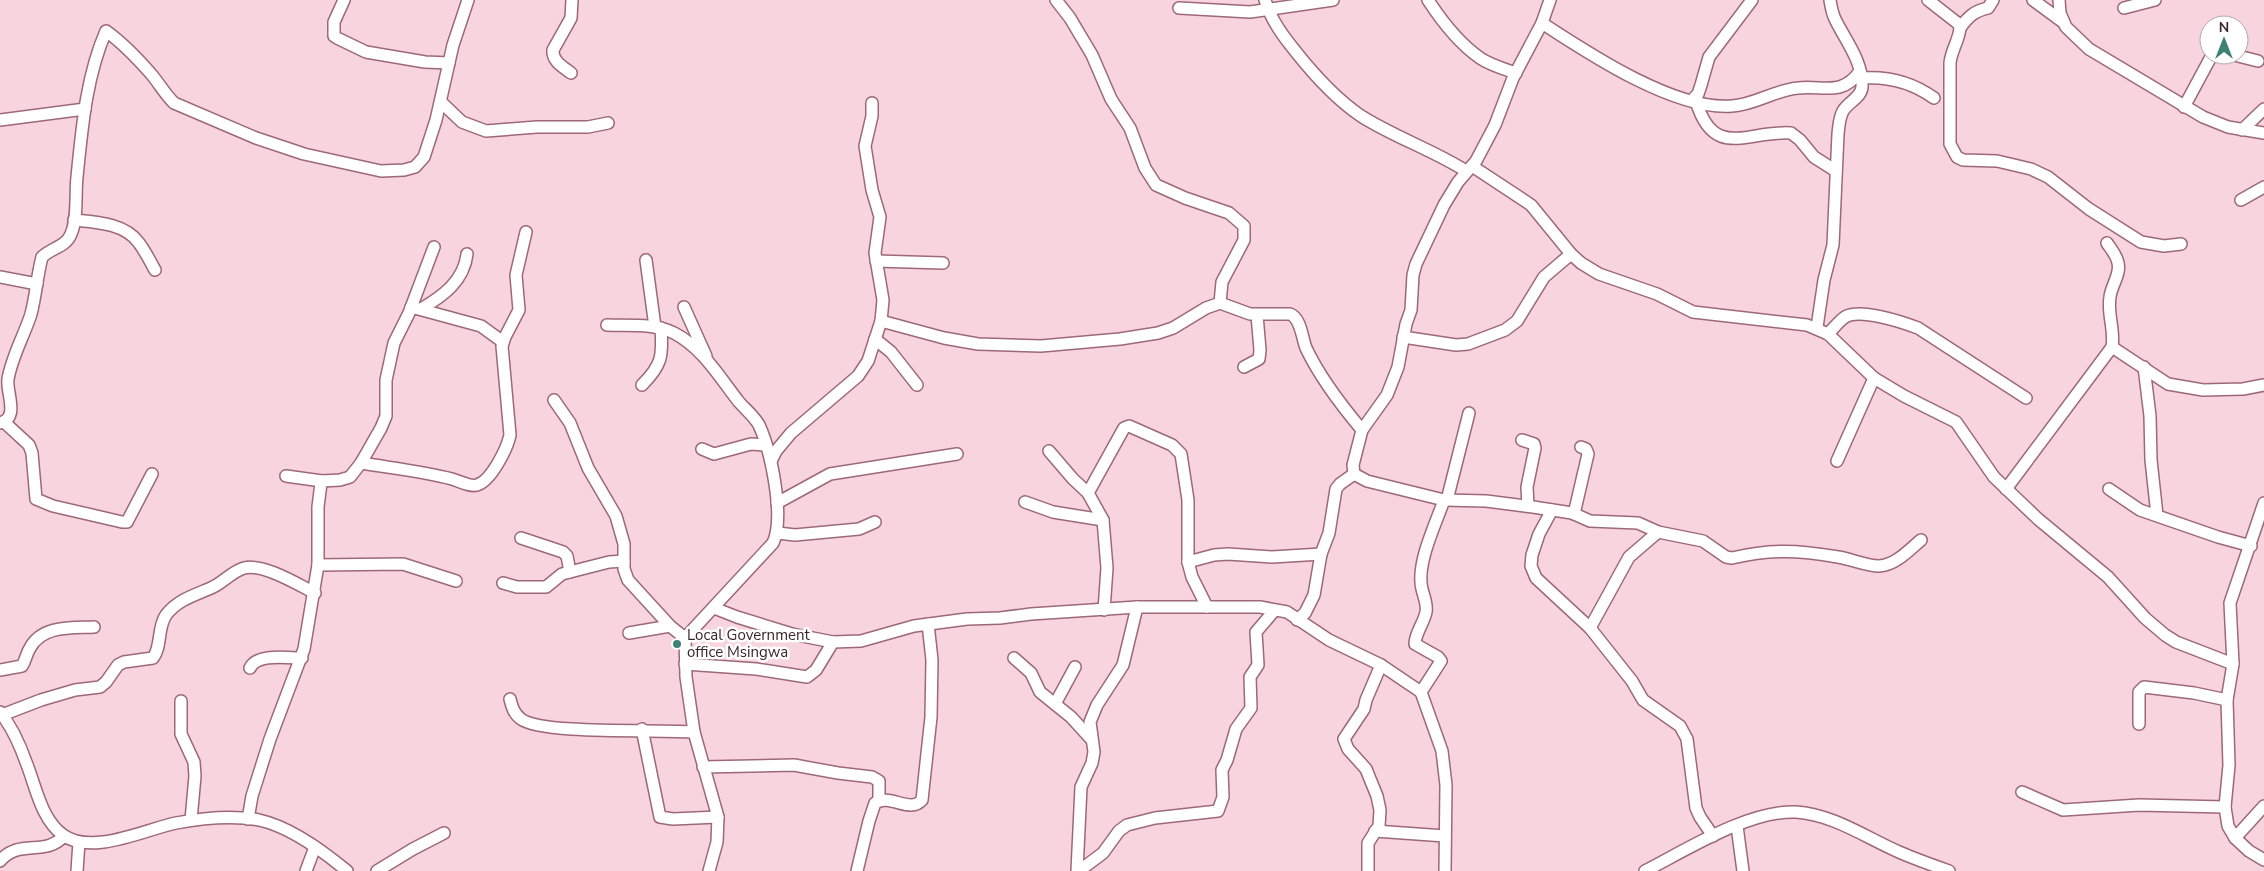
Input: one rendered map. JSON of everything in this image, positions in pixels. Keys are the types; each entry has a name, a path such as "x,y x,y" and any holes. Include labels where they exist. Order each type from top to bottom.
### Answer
{"street":[{"path":"344,0 334,22 334,36 337,38 366,52 425,62 449,63"},
{"path":"152,474 127,522 53,506 36,499 32,453 29,445 2,423 11,412 8,392 11,366 33,307 42,257 47,252 67,241 72,233 85,109 93,66 106,31 140,62 164,94 174,103 256,138 323,159 381,171 404,170 415,167 424,157 441,102 449,63 468,0"},
{"path":"571,73 554,60 552,55 571,18 572,0"},
{"path":"1056,0 1070,18 1092,55 1111,99 1130,128 1136,146 1156,185 1229,213 1244,226 1244,240 1222,282 1220,303"},
{"path":"1179,8 1250,12 1266,4 1332,0"},
{"path":"1428,0 1441,18 1481,59 1516,74"},
{"path":"1354,474 1353,465 1362,430 1387,395 1398,367 1403,337 1411,310 1416,264 1444,205 1469,169 1494,125 1516,74 1542,23 1550,0"},
{"path":"1694,101 1698,94 1709,57 1752,0"},
{"path":"1817,327 1824,280 1833,245 1836,171 1841,117 1844,110 1860,94 1862,86 1860,74 1847,38 1834,17 1830,0"},
{"path":"1928,0 1956,20 1960,28"},
{"path":"1993,0 1988,8 1968,16 1960,28 1952,50 1950,64 1950,144 1957,157 1963,160 1997,161 2030,169 2048,177 2089,209 2141,242 2164,246 2181,244"},
{"path":"2033,0 2063,22"},
{"path":"2059,0 2063,22 2071,35 2089,49 2184,108 2215,123 2264,133"},
{"path":"2124,8 2155,0"},
{"path":"1266,4 1274,22 1300,57 1332,93 1379,126 1469,169 1531,205 1571,254 1590,269 1656,294 1693,312 1817,327 1828,334 1874,378 1904,396 1956,422 1984,466 2006,489 2108,577 2144,618 2176,642 2233,664"},
{"path":"1542,23 1604,62 1656,88 1694,101 1732,106 1798,88 1834,89 1852,81 1860,74 1899,81 1920,88 1934,98"},
{"path":"2249,59 2258,61"},
{"path":"2184,108 2207,65"},
{"path":"1694,101 1707,126 1719,136 1738,138 1773,133 1791,133 1800,140 1814,158 1836,171"},
{"path":"441,102 462,122 486,130 588,127 608,123"},
{"path":"771,461 776,451 791,433 858,376 866,366 875,339 880,321 882,300 875,253 880,217 872,190 865,146 872,116 872,103"},
{"path":"0,120 85,109"},
{"path":"2242,130 2264,109"},
{"path":"2241,200 2264,187"},
{"path":"74,220 107,224 129,234 138,241 155,270"},
{"path":"361,463 444,477 475,486 483,482 498,463 507,446 510,435 502,361 503,342 519,310 516,275 526,232"},
{"path":"2006,489 2112,347 2113,330 2109,304 2112,286 2119,268 2118,262 2107,243"},
{"path":"286,476 322,481 345,480 350,477 361,463 386,416 388,365 394,343 416,308 434,247"},
{"path":"416,308 439,298 459,278 463,272 466,254"},
{"path":"1403,337 1456,345 1468,344 1505,330 1517,321 1544,277 1571,254"},
{"path":"642,385 652,375 662,359 646,260"},
{"path":"876,261 943,263"},
{"path":"0,277 37,284"},
{"path":"880,321 944,338 978,344 1041,346 1120,339 1158,333 1173,328 1206,308 1220,303 1257,315 1278,313 1294,316 1315,364 1362,430"},
{"path":"684,307 709,362"},
{"path":"416,308 481,326 503,342"},
{"path":"1828,334 1849,316 1864,314 1905,323 1918,328 2026,398"},
{"path":"1244,367 1259,359 1257,315"},
{"path":"607,326 658,328 685,340 709,362 758,422 771,461 777,503 778,533 773,544 685,638 685,664 694,732 718,817 717,842 709,871"},
{"path":"875,339 890,352 918,385"},
{"path":"2112,347 2168,384 2186,388 2225,390 2264,385"},
{"path":"2144,367 2150,416 2151,460 2157,515"},
{"path":"1836,461 1874,378"},
{"path":"554,400 570,423 588,468 616,516 624,544 624,561 628,580 670,626 685,638"},
{"path":"1421,692 1441,661 1438,657 1415,644 1415,639 1426,613 1420,583 1422,566 1445,500 1469,412"},
{"path":"1088,493 1126,426 1132,426 1172,445 1181,454 1183,463 1189,519 1188,562 1192,577 1207,607"},
{"path":"1522,440 1534,444 1535,448 1527,487 1528,506"},
{"path":"702,449 714,454 751,444 765,446"},
{"path":"1574,514 1588,454 1586,449 1581,447"},
{"path":"1049,451 1088,493 1103,520 1108,568 1104,610"},
{"path":"777,503 830,474 957,454"},
{"path":"1354,474 1367,481 1445,500 1486,501 1528,506 1574,514 1590,521 1638,523 1658,532 1703,541 1732,558 1776,550 1789,550 1835,556 1878,566 1897,560 1922,540"},
{"path":"1297,620 1311,604 1321,554 1329,533 1336,489 1354,474"},
{"path":"248,819 250,801 270,739 302,658 315,593 318,565 318,507 322,481"},
{"path":"2108,489 2140,510 2250,546"},
{"path":"1025,502 1053,512 1103,520"},
{"path":"2264,503 2231,596 2229,614 2233,664 2227,700 2229,765 2225,808 2228,826 2235,838 2249,851 2264,860"},
{"path":"1552,510 1539,534 1532,555 1531,566 1536,578 1590,628 1632,681 1643,700 1680,726 1687,739 1696,808 1700,818 1713,836"},
{"path":"778,533 795,535 859,529 875,522"},
{"path":"1590,628 1629,557 1658,532"},
{"path":"521,538 563,552 567,556 570,572"},
{"path":"1188,562 1214,555 1243,554 1272,557 1321,554"},
{"path":"503,583 517,587 546,587 557,577 570,572 609,562 624,561"},
{"path":"318,565 403,564 456,581"},
{"path":"315,593 275,574 255,568 244,568 215,586 196,593 174,606 161,625 157,650 153,658 124,662 118,665 100,687 75,690 1,714 15,736 43,810 54,827 64,836 80,842 108,842 191,820 214,818 248,819 268,822 286,830 347,871"},
{"path":"714,608 770,627 832,642 861,641 899,629 967,619 1137,607 1246,606 1287,612 1329,640 1381,665 1421,692 1442,751 1446,785 1445,871"},
{"path":"1078,871 1081,787 1092,764 1094,752 1090,722 1092,715 1123,665 1137,607"},
{"path":"1078,871 1103,853 1119,831 1127,825 1155,818 1218,811 1223,797 1222,770 1227,760 1236,729 1251,708 1250,678 1258,665 1256,632 1274,611"},
{"path":"879,801 913,805 919,804 922,800 931,718 932,660 928,624"},
{"path":"629,633 670,626"},
{"path":"0,670 22,666 36,640 53,630 94,627"},
{"path":"685,664 756,669 807,676 816,670 832,642"},
{"path":"250,668 254,661 261,659 302,658"},
{"path":"1014,658 1031,673 1037,689 1082,728 1092,740"},
{"path":"1368,871 1368,843 1381,819 1377,796 1366,769 1348,749 1344,739 1364,709 1381,665"},
{"path":"1055,704 1075,667"},
{"path":"2138,724 2139,692 2144,686 2227,700"},
{"path":"510,700 514,713 528,723 571,729 642,729 694,732"},
{"path":"181,701 181,734 194,762 195,776 191,820"},
{"path":"642,729 660,817 673,819 718,817"},
{"path":"703,767 788,764 838,774 872,777 879,781 879,801 873,808 857,871"},
{"path":"2022,792 2063,810 2139,805 2225,808"},
{"path":"2235,838 2264,806"},
{"path":"1645,871 1713,836 1737,826 1781,813 1797,812 1814,815 1949,871"},
{"path":"1737,826 1742,871"},
{"path":"1375,831 1445,836"},
{"path":"377,871 412,849 444,833"},
{"path":"0,861 12,850 46,846 60,842 64,836"},
{"path":"77,871 80,842"},
{"path":"306,871 315,848"}],"place":[{"name":"Local Government office Msingwa","path":"677,644"}]}
